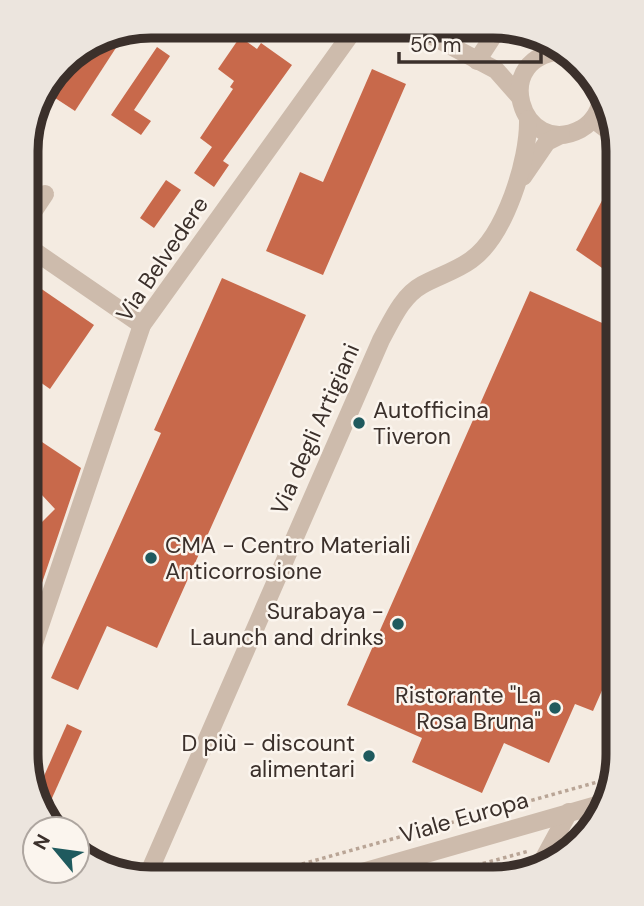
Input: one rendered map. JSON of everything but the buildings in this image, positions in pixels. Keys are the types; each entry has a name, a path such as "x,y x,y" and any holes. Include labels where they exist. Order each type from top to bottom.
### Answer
{"street":[{"name":"Via Belvedere","path":"38,632 142,325 348,38"},
{"path":"435,38 496,70 519,96"},
{"path":"477,61 492,38"},
{"path":"496,70 532,62 548,53"},
{"path":"532,62 520,84 522,108 528,119 548,133 561,135"},
{"path":"598,112 593,119 602,126"},
{"name":"Via degli Artigiani","path":"151,867 393,318 405,299 419,286 470,261 496,234 512,195 527,140 528,119"},
{"name":"Via degli Artigiani","path":"512,195 547,142 573,133 593,119"},
{"path":"38,204 45,194"},
{"path":"38,254 142,325"},
{"name":"Viale Europa","path":"379,867 593,806"},
{"path":"547,853 569,812"}],"path":[{"path":"291,867 602,781"},
{"path":"470,867 563,842"}],"place":[{"name":"Autofficina Tiveron","path":"359,423"},
{"name":"CMA - Centro Materiali Anticorrosione","path":"151,558"},
{"name":"Surabaya - Launch and drinks","path":"398,624"},
{"name":"Ristorante \"La Rosa Bruna\"","path":"555,708"},
{"name":"D più - discount alimentari","path":"369,756"}]}
